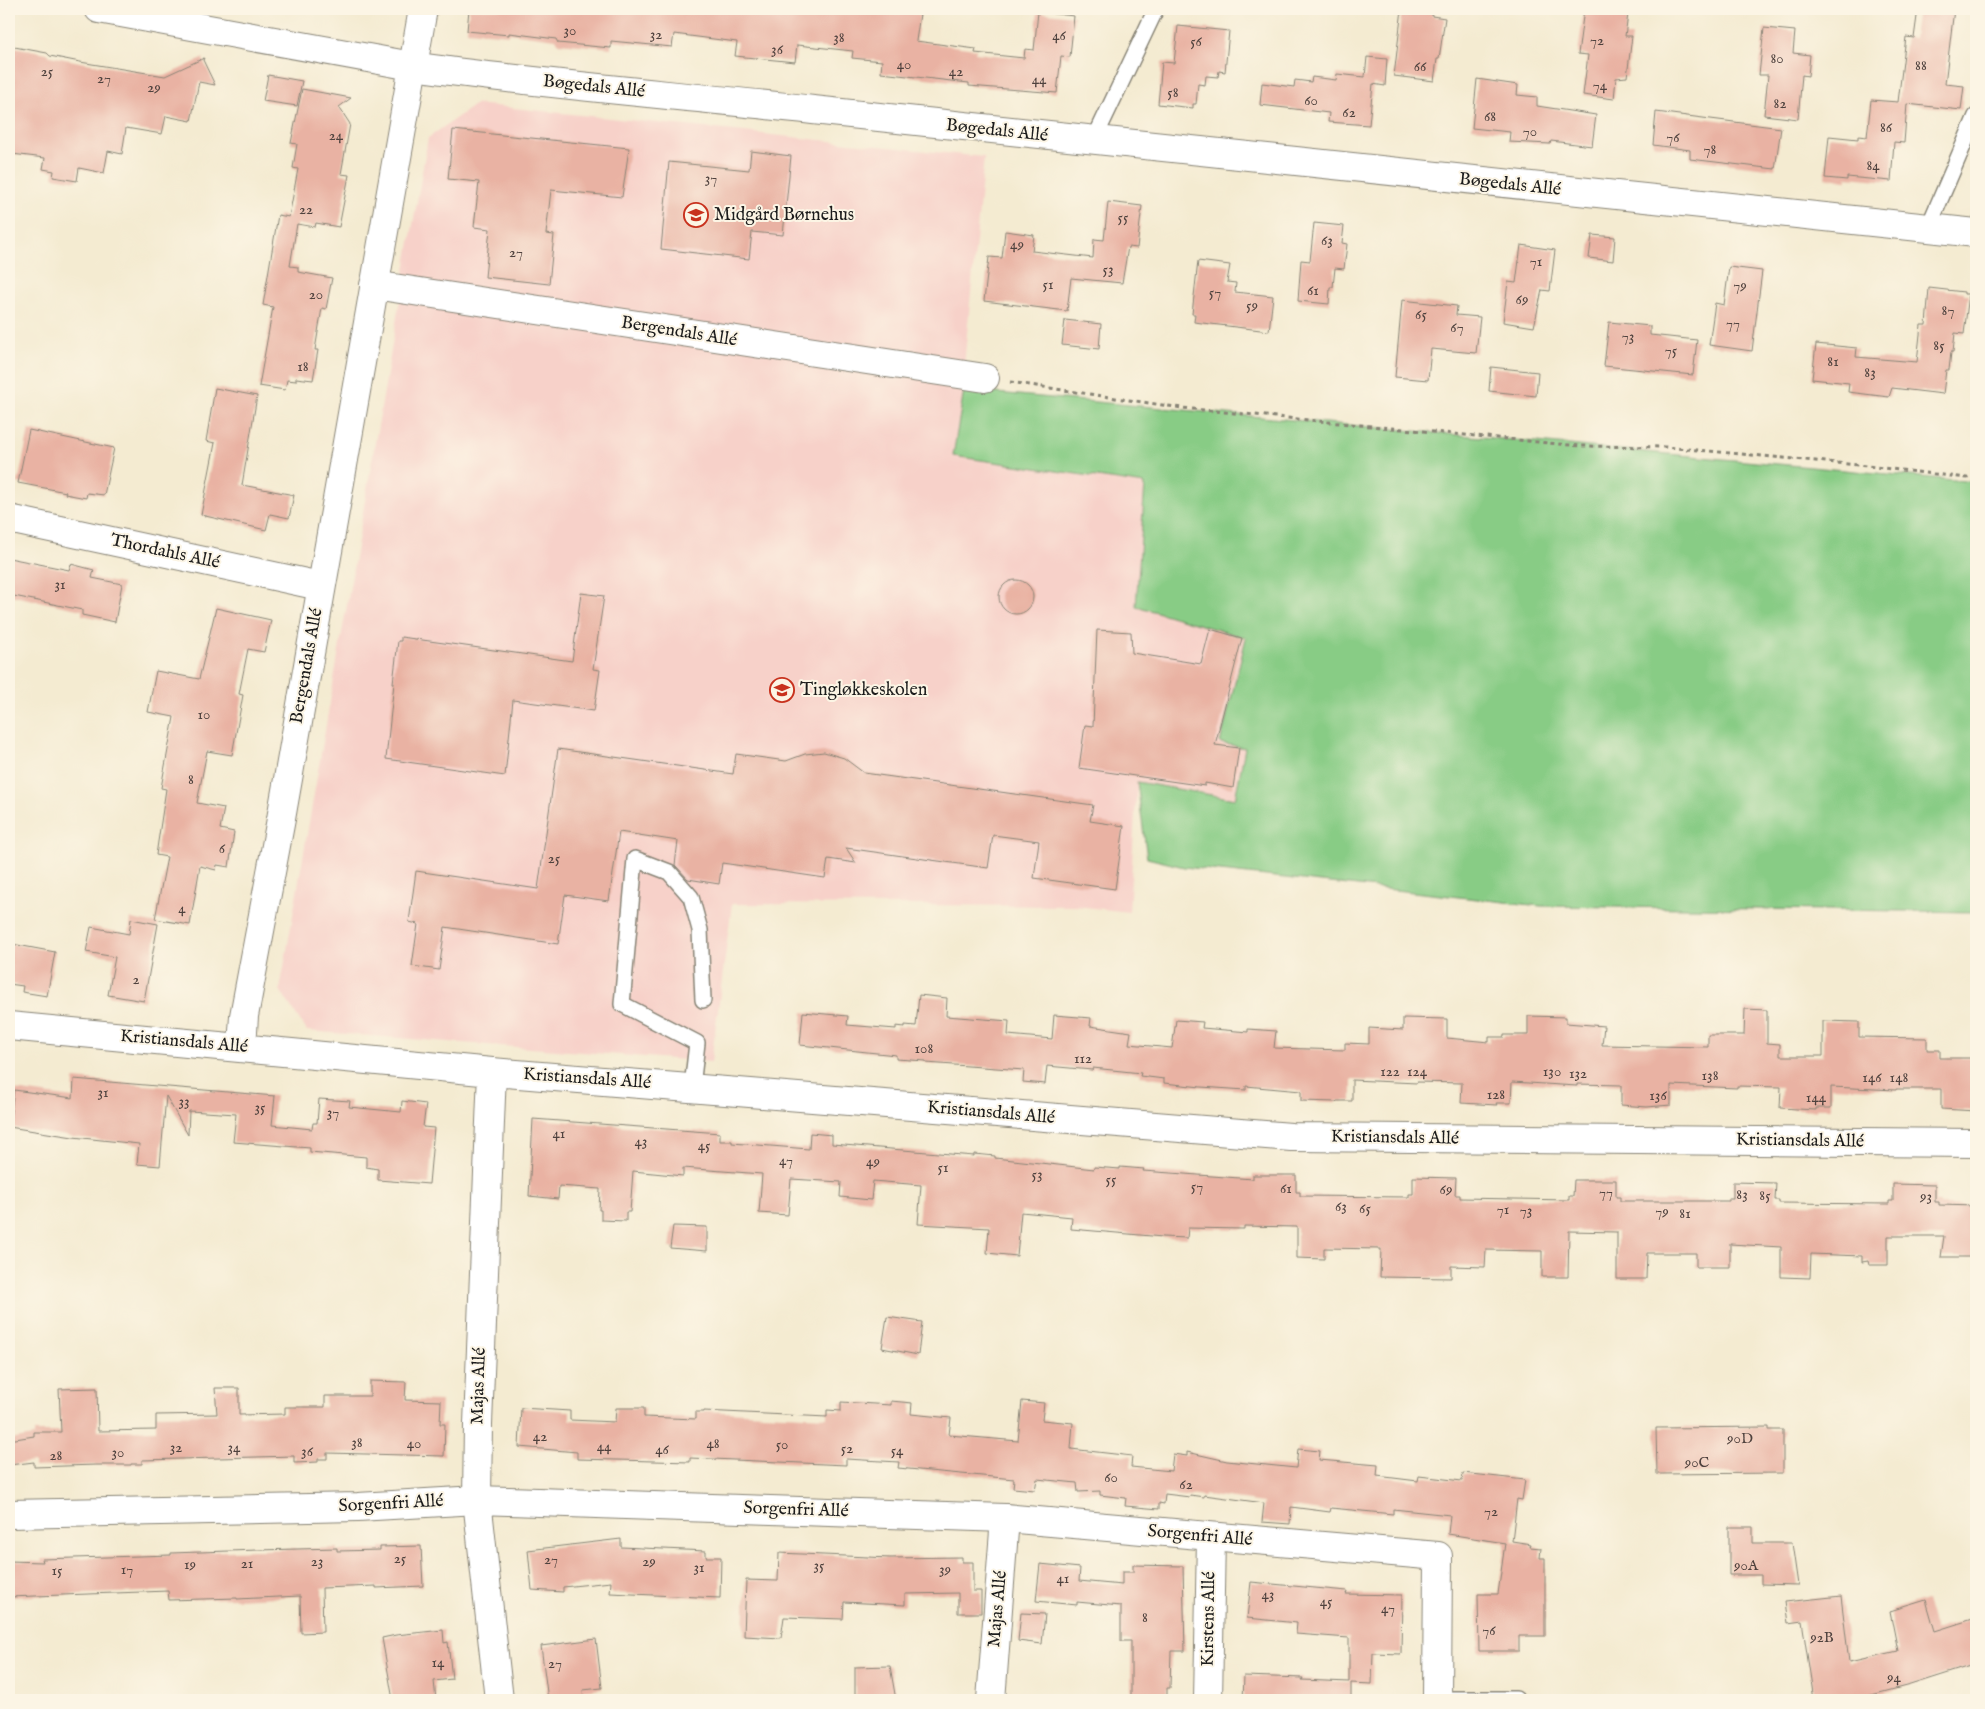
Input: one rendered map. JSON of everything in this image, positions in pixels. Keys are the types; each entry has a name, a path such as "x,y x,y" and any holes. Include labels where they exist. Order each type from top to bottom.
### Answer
{"street":[{"name":"Bøgedals Allé","path":"99,9 412,66 1093,142 1976,233"},
{"name":"Bergendals Allé","path":"242,1048 244,1016 282,811 320,586 423,9"},
{"name":"Bergendals Allé","path":"374,285 985,378"},
{"name":"Thordahls Allé","path":"9,519 320,586"},
{"name":"Kristiansdals Allé","path":"9,1026 492,1072 692,1087 1014,1116 1291,1137 1976,1143"},
{"name":"Majas Allé","path":"492,1072 478,1424 477,1500 499,1700"},
{"name":"Sorgenfri Allé","path":"9,1514 358,1507 477,1500 1006,1518 1438,1556 1437,1700"},
{"name":"Majas Allé","path":"990,1700 1006,1518"},
{"name":"Kirstens Allé","path":"1208,1700 1210,1537"}],"lane":[{"path":"1093,142 1156,9"},
{"path":"1928,228 1976,116"},
{"path":"692,1087 697,1043 622,1004 635,859 669,872 691,897 700,930 703,1000"},
{"path":"1437,1700 1516,1699"}],"path":[{"path":"985,378 1182,408 1580,446 1685,449 1858,465 1976,479"}],"shaded area":[{"name":"Tingløkkeskolen","path":"476,104 984,157 965,355 964,390 953,455 1145,484 1136,606 1246,637 1220,743 1245,747 1235,800 1137,782 1129,912 1076,906 732,904 711,1062 307,1031 280,990 428,138"}],"green space":[{"path":"964,390 1976,482 1976,912 1541,906 1184,867 1147,858 1137,782 1235,799 1245,748 1220,743 1246,638 1136,606 1145,484 953,456"}],"building":[{"path":"469,9 589,9 612,11 612,9 867,9 920,14 916,41 976,49 975,53 1024,58 1025,49 1034,50 1038,12 1074,16 1070,57 1061,56 1057,93 969,86 969,83 881,73 882,61 852,58 853,51 797,45 795,62 735,56 737,42 674,34 672,47 611,41 611,48 558,43 556,39 509,33 509,35 467,31"},
{"path":"1402,9 1433,9 1432,16 1445,18 1434,81 1394,76"},
{"path":"1584,9 1628,14 1625,36 1632,36 1627,77 1616,78 1614,99 1583,95 1588,55 1578,54"},
{"path":"1918,9 1954,9 1945,84 1964,86 1961,110 1907,104 1904,143 1894,142 1891,181 1847,177 1847,180 1825,178 1829,136 1858,139 1858,136 1867,137 1871,100 1898,102 1906,37 1914,38"},
{"path":"1178,26 1229,31 1225,72 1219,71 1218,77 1206,76 1205,85 1198,84 1196,104 1193,104 1193,108 1158,104 1162,62 1174,63"},
{"path":"1764,28 1795,31 1793,53 1810,55 1808,76 1802,75 1798,119 1764,115 1768,75 1759,75"},
{"path":"9,46 47,53 50,56 80,62 165,76 204,58 203,60 215,85 199,82 191,121 166,116 162,134 126,128 122,154 108,151 104,173 79,168 77,181 53,177 54,171 43,169 45,158 12,154 13,149 9,149"},
{"path":"1367,57 1387,59 1385,86 1373,84 1369,125 1328,122 1329,113 1260,105 1262,83 1294,87 1295,80 1311,82 1312,77 1336,80 1337,74 1365,77"},
{"path":"268,75 302,81 297,106 263,101"},
{"path":"1477,79 1518,85 1517,95 1537,97 1537,106 1596,115 1592,146 1551,141 1550,144 1509,142 1510,132 1472,128"},
{"path":"302,89 351,98 339,107 350,124 341,174 349,175 339,227 316,223 315,227 297,224 290,266 298,267 298,272 332,278 326,309 322,308 315,350 318,350 313,380 296,378 296,381 287,380 285,390 259,386 273,307 263,305 278,215 289,217 298,169 293,168 297,144 291,143"},
{"path":"1656,112 1781,128 1775,169 1690,159 1690,150 1653,145"},
{"path":"453,130 629,148 622,197 551,190 546,234 554,235 549,284 485,277 490,229 474,227 479,182 448,179"},
{"path":"751,151 791,156 783,235 752,232 749,259 661,249 669,162 749,170"},
{"path":"1108,202 1142,206 1137,248 1128,247 1122,283 1071,278 1067,311 984,301 989,257 1002,258 1005,231 1034,235 1032,251 1093,258 1094,239 1104,240"},
{"path":"1314,223 1344,226 1342,243 1347,244 1344,269 1335,268 1333,287 1330,287 1329,304 1298,301 1301,260 1310,261"},
{"path":"1592,235 1615,237 1613,261 1589,258"},
{"path":"1521,245 1555,250 1550,291 1542,290 1534,327 1503,322 1508,282 1516,283"},
{"path":"1198,261 1230,265 1227,282 1236,283 1235,292 1273,296 1269,331 1194,322 1195,314 1192,314"},
{"path":"1729,267 1762,271 1752,351 1709,345 1715,303 1724,305"},
{"path":"1929,288 1969,294 1964,334 1955,333 1953,352 1951,352 1949,370 1946,370 1943,394 1892,388 1889,397 1848,392 1849,383 1812,379 1816,344 1857,348 1856,357 1917,362 1921,325 1926,325"},
{"path":"1402,300 1457,306 1456,315 1480,317 1476,353 1431,349 1428,380 1395,377"},
{"path":"1065,320 1101,324 1099,349 1062,345"},
{"path":"1609,322 1650,326 1650,335 1697,340 1693,375 1604,366"},
{"path":"1491,367 1538,372 1536,396 1489,391"},
{"path":"215,388 257,396 242,485 294,495 289,518 270,514 266,530 201,515 215,443 206,441"},
{"path":"29,430 114,448 104,495 87,493 86,498 65,494 66,492 18,483"},
{"path":"9,558 69,570 71,564 94,570 92,578 122,584 115,622 82,615 82,610 9,595"},
{"path":"1016,580 1028,585 1033,597 1028,609 1016,614 1004,609 999,597 1004,585"},
{"path":"581,593 604,596 593,669 600,670 594,711 513,700 505,776 386,759 398,641 401,641 401,637 572,661"},
{"path":"216,608 271,620 264,652 248,649 239,694 243,695 232,755 207,751 197,803 224,808 220,829 234,832 229,867 217,865 216,870 200,866 190,925 155,919 167,857 156,855 166,789 161,788 174,717 148,712 156,671 199,679"},
{"path":"1210,629 1242,638 1215,745 1239,748 1233,788 1205,783 1205,786 1079,768 1085,725 1093,726 1097,630 1131,632 1132,653 1201,664"},
{"path":"558,749 733,774 736,754 786,761 805,754 824,752 844,758 864,773 1093,805 1090,821 1124,826 1115,889 1034,878 1039,841 993,835 988,868 846,848 856,863 828,859 825,878 722,863 719,884 688,879 675,865 678,841 619,832 609,901 565,895 558,944 445,927 439,970 412,966 418,924 409,922 416,871 538,889"},
{"path":"131,919 158,924 144,1001 108,995 115,957 86,952 91,927 129,934"},
{"path":"12,944 55,952 47,996 22,992 23,986 9,984 9,960"},
{"path":"919,995 947,998 946,1016 1009,1021 1008,1035 1052,1039 1054,1015 1091,1018 1090,1026 1131,1032 1129,1044 1172,1048 1176,1020 1203,1022 1202,1028 1248,1032 1248,1029 1276,1031 1274,1048 1345,1050 1345,1043 1369,1044 1369,1028 1403,1030 1403,1018 1447,1019 1447,1038 1489,1042 1489,1037 1528,1035 1528,1016 1566,1017 1566,1023 1604,1026 1602,1045 1708,1047 1708,1035 1744,1035 1745,1009 1767,1010 1767,1043 1780,1044 1780,1056 1823,1056 1823,1021 1859,1022 1859,1037 1927,1038 1927,1050 1940,1050 1940,1058 1976,1058 1976,1111 1941,1109 1941,1089 1896,1090 1831,1087 1831,1108 1816,1108 1816,1110 1780,1108 1781,1087 1737,1086 1737,1088 1671,1085 1671,1105 1647,1107 1621,1105 1621,1085 1577,1084 1577,1086 1512,1082 1511,1103 1496,1103 1497,1105 1461,1103 1462,1083 1352,1080 1352,1101 1301,1101 1301,1091 1246,1086 1246,1090 1164,1083 1164,1079 1140,1076 1141,1073 1093,1068 1092,1070 1047,1066 1045,1084 1023,1082 1024,1070 926,1063 926,1061 896,1059 896,1055 800,1045 803,1012 848,1016 847,1025 896,1029 896,1026 916,1026"},
{"path":"74,1079 275,1096 272,1125 312,1129 313,1123 317,1123 319,1099 350,1101 349,1107 401,1112 402,1101 426,1104 423,1127 434,1128 429,1184 378,1180 378,1169 366,1167 366,1157 310,1152 310,1148 233,1142 236,1114 189,1111 188,1135 166,1096 160,1166 137,1164 139,1144 73,1137 9,1127 14,1090 73,1098"},
{"path":"533,1119 720,1133 720,1141 809,1149 810,1133 832,1135 832,1144 974,1156 974,1154 995,1156 995,1158 1094,1169 1094,1167 1120,1169 1120,1167 1144,1169 1143,1171 1253,1179 1253,1175 1296,1175 1296,1192 1300,1192 1300,1196 1409,1197 1409,1194 1413,1194 1413,1177 1456,1178 1455,1195 1460,1195 1460,1198 1569,1200 1569,1196 1573,1196 1574,1180 1616,1180 1616,1197 1620,1197 1620,1201 1729,1201 1729,1198 1733,1198 1733,1182 1776,1183 1775,1200 1779,1200 1779,1203 1889,1204 1889,1201 1893,1201 1893,1184 1935,1185 1935,1202 1939,1202 1939,1205 1976,1206 1976,1257 1941,1257 1944,1236 1888,1236 1888,1265 1869,1265 1868,1261 1862,1262 1862,1256 1811,1254 1810,1278 1781,1277 1781,1247 1730,1244 1730,1267 1696,1267 1696,1253 1647,1253 1646,1279 1617,1279 1617,1232 1569,1231 1568,1277 1542,1277 1542,1251 1486,1250 1485,1267 1451,1266 1451,1278 1380,1277 1381,1249 1324,1248 1324,1259 1297,1258 1297,1227 1244,1226 1244,1229 1188,1228 1187,1238 1163,1237 1071,1229 1072,1217 1021,1212 1017,1256 987,1253 989,1228 918,1224 921,1185 873,1181 871,1200 840,1197 841,1182 791,1179 788,1215 759,1213 762,1174 683,1168 683,1176 633,1171 630,1212 626,1212 626,1221 601,1220 601,1210 599,1210 600,1189 559,1186 558,1199 529,1196"},
{"path":"673,1226 707,1227 707,1251 670,1248"},
{"path":"887,1317 922,1322 918,1355 882,1348"},
{"path":"370,1381 406,1382 405,1400 441,1401 440,1424 445,1424 444,1456 327,1453 327,1459 318,1459 318,1462 294,1463 294,1456 142,1460 142,1464 131,1465 34,1467 34,1462 9,1465 9,1440 34,1436 34,1432 61,1432 59,1389 97,1388 98,1431 156,1430 156,1415 217,1414 215,1388 239,1388 239,1415 285,1414 285,1407 325,1407 325,1396 370,1396"},
{"path":"891,1401 912,1403 911,1414 951,1418 949,1435 1018,1441 1022,1401 1044,1403 1042,1420 1073,1423 1071,1449 1132,1456 1131,1467 1171,1471 1173,1454 1187,1456 1187,1452 1227,1461 1296,1468 1298,1449 1320,1451 1319,1460 1378,1465 1377,1476 1418,1481 1419,1476 1462,1481 1463,1473 1525,1480 1522,1500 1517,1499 1512,1541 1531,1544 1530,1547 1541,1548 1540,1558 1545,1558 1545,1636 1519,1636 1519,1651 1479,1651 1478,1594 1498,1594 1505,1543 1448,1534 1450,1515 1393,1509 1393,1514 1331,1508 1330,1512 1291,1507 1290,1524 1262,1522 1264,1503 1204,1495 1204,1497 1190,1495 1190,1497 1165,1494 1164,1504 1159,1503 1159,1509 1125,1506 1126,1498 1100,1495 1100,1491 1078,1492 1077,1483 1037,1479 1035,1490 1013,1488 1014,1479 898,1468 899,1462 846,1459 846,1465 690,1458 690,1462 577,1459 577,1452 519,1447 521,1408 570,1411 570,1420 615,1422 616,1408 644,1408 644,1417 696,1419 696,1412 704,1411 827,1417 827,1410 841,1411 841,1402 891,1405"},
{"path":"1769,1427 1769,1430 1783,1430 1783,1473 1657,1474 1656,1428"},
{"path":"1729,1527 1753,1527 1753,1543 1792,1543 1798,1585 1761,1584 1761,1575 1729,1575"},
{"path":"621,1539 621,1547 706,1551 706,1557 721,1557 720,1598 610,1593 611,1582 563,1587 563,1592 532,1590 528,1550"},
{"path":"421,1546 423,1586 322,1588 323,1632 301,1633 300,1596 169,1600 168,1591 9,1597 9,1561 43,1562 42,1559 258,1550 337,1548 337,1551 380,1550 380,1547"},
{"path":"779,1553 890,1558 962,1557 962,1562 973,1562 973,1591 981,1591 981,1613 958,1613 958,1593 905,1594 905,1605 844,1602 843,1619 784,1617 781,1638 744,1636 746,1580 778,1581"},
{"path":"1040,1564 1080,1568 1079,1581 1122,1585 1122,1572 1133,1572 1133,1565 1183,1566 1185,1651 1171,1651 1170,1688 1167,1688 1167,1700 1131,1700 1131,1641 1121,1641 1121,1606 1077,1602 1077,1605 1036,1601"},
{"path":"1251,1582 1347,1591 1346,1594 1402,1595 1401,1654 1373,1653 1372,1684 1351,1683 1351,1700 1243,1700 1244,1676 1349,1682 1349,1638 1296,1634 1297,1623 1247,1618"},
{"path":"1841,1596 1849,1662 1898,1651 1890,1611 1926,1600 1935,1631 1976,1618 1976,1664 1910,1685 1860,1698 1814,1700 1802,1621 1788,1623 1785,1602"},
{"path":"1021,1613 1045,1614 1042,1644 1018,1641"},
{"path":"443,1630 444,1643 448,1642 452,1679 434,1681 436,1700 393,1700 382,1638"},
{"path":"596,1639 602,1688 583,1690 584,1700 548,1700 541,1646"},
{"path":"890,1666 896,1700 855,1700 855,1667"}],"place":[{"name":"Midgård Børnehus","path":"696,215"},
{"name":"Tingløkkeskolen","path":"782,690"}]}
